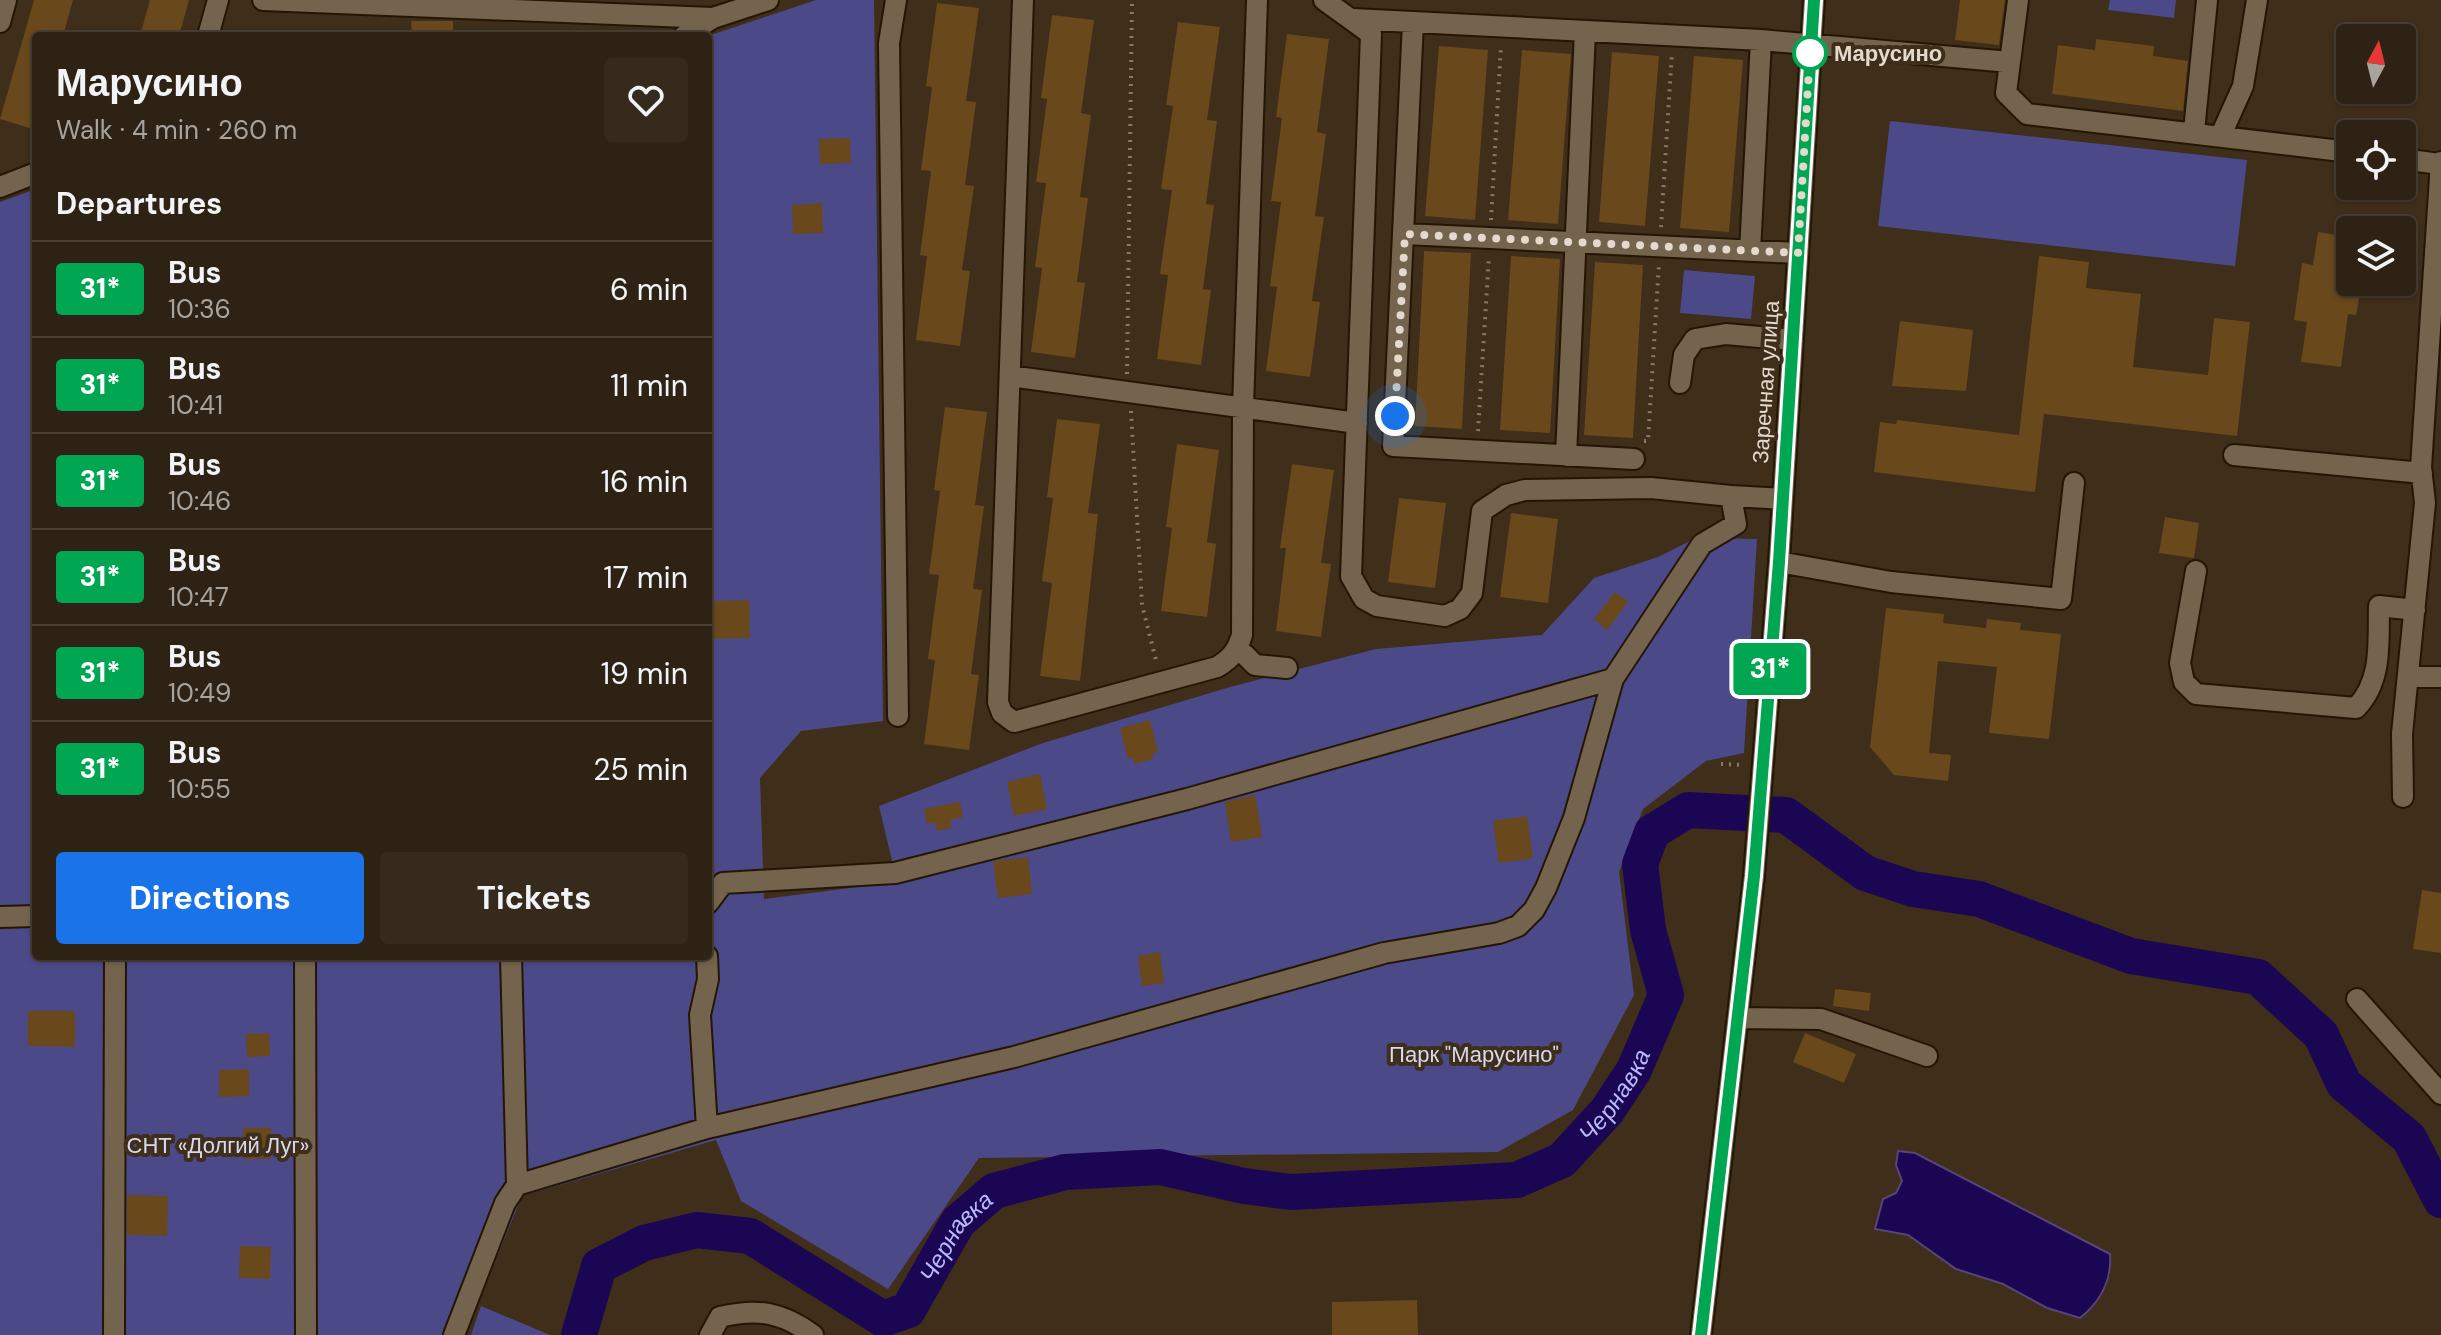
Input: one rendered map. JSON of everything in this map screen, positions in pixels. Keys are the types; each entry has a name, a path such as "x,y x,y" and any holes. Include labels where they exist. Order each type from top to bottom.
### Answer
{"street":[{"path":"0,22 6,0"},
{"path":"209,32 218,0"},
{"path":"263,0 713,18"},
{"path":"687,0 713,18"},
{"path":"690,32 713,18 768,0"},
{"path":"896,0 889,43 898,716"},
{"path":"1023,0 998,702 1002,713 1014,722 1217,667 1229,660 1238,648 1242,635 1243,407 1257,0"},
{"path":"1324,0 1371,34 1351,576 1364,599 1377,606 1445,616 1460,609 1472,593 1482,511 1506,495 1525,490 1651,488 1783,499"},
{"name":"Заречная улица","path":"1701,1335 1716,1175 1754,876 1779,562 1814,0"},
{"path":"2018,0 2006,93 2027,114 2194,131 2336,150"},
{"path":"2194,131 2207,0"},
{"path":"2221,135 2243,86 2257,0"},
{"path":"1353,19 1811,43 2010,62"},
{"path":"1413,22 1393,446 1634,459"},
{"path":"1566,456 1585,31"},
{"path":"1750,251 1761,40"},
{"path":"2403,797 2402,734 2429,481 2441,163 2416,160"},
{"path":"0,187 32,175"},
{"path":"1405,234 1798,253"},
{"path":"1680,383 1684,355 1695,339 1726,334 1793,340"},
{"path":"1010,376 1357,423"},
{"path":"2234,455 2429,481"},
{"path":"1779,562 1891,582 2061,599 2074,483"},
{"path":"517,1185 707,1128 1014,1057 1384,953 1499,933 1518,926 1534,910 1546,888 1574,818 1613,679 1702,544 1736,524 1731,496"},
{"path":"2196,571 2180,663 2184,682 2196,694 2356,708 2366,697 2376,673 2379,606 2415,610"},
{"path":"1238,648 1255,665 1287,668"},
{"path":"2408,677 2441,677"},
{"path":"712,898 723,883 895,873 1187,799 1613,679"},
{"path":"0,917 32,916"},
{"path":"114,1335 115,960"},
{"path":"305,960 306,1335"},
{"path":"454,1335 505,1203 517,1185 511,960"},
{"path":"707,960 708,979 700,1015 707,1128"},
{"path":"2357,999 2441,1095 2441,1107"},
{"path":"1738,1018 1821,1019 1927,1056"},
{"path":"710,1335 720,1317 745,1311 772,1312 795,1321 813,1335"}],"path":[{"path":"1132,0 1125,362 1130,392 1142,605 1162,682"},
{"path":"1721,764 1761,766"}],"green space":[{"name":"СНТ «Долгий Луг»","path":"816,0 874,0 883,721 801,731 760,778 764,899 897,882 879,806 1043,743 1230,687 1376,649 1542,635 1594,578 1658,557 1696,538 1757,539 1744,753 1706,761 1643,809 1619,872 1634,995 1573,1110 1498,1152 979,1158 888,1289 741,1201 716,1140 522,1196 465,1335 0,1335 0,202 32,190 32,960 712,960 712,35"},
{"path":"2110,0 2176,0 2174,18 2108,10"},
{"path":"1890,121 2247,160 2235,266 1878,226"},
{"path":"1684,270 1755,276 1751,319 1680,313"},
{"path":"481,1306 550,1335 471,1335"}],"shaded area":[{"path":"1898,1151 1915,1153 2110,1254 2107,1281 2093,1305 2080,1318 2047,1308 2003,1284 1956,1269 1908,1235 1875,1229 1883,1199 1896,1193 1902,1181 1896,1165"}],"building":[{"path":"34,0 73,0 64,32 32,32 32,129 0,119"},
{"path":"150,0 189,0 180,32 141,32"},
{"path":"1960,0 2005,0 1999,45 1955,40"},
{"path":"937,3 979,8 966,101 976,102 965,185 974,186 962,270 970,271 960,346 916,340 927,256 920,255 931,171 921,170 932,87 926,86"},
{"path":"1052,15 1094,20 1081,113 1091,115 1080,197 1088,198 1077,282 1085,283 1075,358 1031,352 1042,268 1035,267 1046,183 1036,182 1047,99 1041,98"},
{"path":"411,21 453,21 453,32 412,32"},
{"path":"1178,22 1220,27 1207,120 1217,121 1206,204 1214,205 1203,289 1211,290 1201,365 1157,359 1168,275 1160,274 1172,190 1161,189 1173,106 1166,105"},
{"path":"1287,34 1329,39 1317,132 1326,134 1315,216 1324,217 1312,301 1320,302 1310,377 1266,371 1277,287 1270,286 1281,202 1271,201 1282,118 1276,117"},
{"path":"2096,39 2154,46 2153,56 2188,61 2183,111 2052,94 2058,45 2095,50"},
{"path":"1439,46 1488,50 1475,220 1425,216"},
{"path":"1522,50 1571,54 1558,224 1508,220"},
{"path":"1612,52 1659,56 1645,226 1599,222"},
{"path":"1694,56 1743,60 1729,232 1680,228"},
{"path":"850,138 851,163 820,164 819,139"},
{"path":"822,203 823,233 793,234 792,205"},
{"path":"2318,232 2336,235 2336,296 2360,296 2356,315 2348,314 2341,367 2301,362 2307,322 2294,320 2302,263 2313,265"},
{"path":"1424,251 1471,253 1462,429 1415,426"},
{"path":"1511,256 1560,259 1550,433 1500,430"},
{"path":"2039,256 2089,262 2086,288 2141,294 2133,367 2208,375 2214,318 2250,322 2237,436 2044,414 2035,492 1874,472 1880,422 1896,424 1897,420 2019,435"},
{"path":"1595,262 1643,265 1633,438 1584,435"},
{"path":"1900,321 1973,330 1966,391 1892,386"},
{"path":"945,407 987,412 975,505 984,506 973,589 982,590 971,674 979,675 969,750 924,744 935,660 928,659 939,575 929,574 940,491 934,490"},
{"path":"1057,419 1100,424 1088,513 1098,514 1080,681 1040,676 1052,583 1042,581 1053,498 1047,497"},
{"path":"1177,444 1219,450 1207,542 1216,544 1207,617 1161,611 1172,528 1166,527"},
{"path":"1292,464 1334,470 1321,563 1331,564 1321,637 1276,631 1286,548 1280,548"},
{"path":"1399,498 1446,503 1435,588 1388,582"},
{"path":"1511,513 1558,519 1548,603 1500,597"},
{"path":"2165,517 2199,523 2194,558 2159,553"},
{"path":"1615,592 1628,602 1607,630 1594,619"},
{"path":"749,600 750,638 714,639 713,601"},
{"path":"1886,608 1944,614 1943,623 1986,628 1987,619 2021,623 2020,630 2061,634 2049,739 1989,733 1997,667 1938,661 1929,753 1951,755 1948,781 1894,775 1870,747"},
{"path":"1150,720 1158,752 1152,754 1153,759 1135,764 1133,758 1128,759 1120,728"},
{"path":"1040,774 1047,809 1014,816 1007,782"},
{"path":"1255,795 1262,837 1231,842 1225,802"},
{"path":"960,802 963,817 950,820 952,828 937,831 935,822 927,824 924,809"},
{"path":"1527,816 1533,858 1499,863 1493,821"},
{"path":"1028,857 1032,894 998,898 993,861"},
{"path":"2422,890 2441,893 2441,953 2413,949"},
{"path":"1160,952 1164,983 1142,986 1138,956"},
{"path":"1835,989 1871,993 1869,1011 1833,1006"},
{"path":"28,1011 75,1011 75,1047 28,1046"},
{"path":"269,1033 270,1056 247,1057 246,1034"},
{"path":"1805,1033 1856,1054 1844,1083 1793,1062"},
{"path":"249,1069 249,1096 219,1097 219,1070"},
{"path":"243,1128 271,1128 271,1159 243,1159"},
{"path":"127,1195 168,1196 167,1236 127,1235"},
{"path":"240,1246 271,1247 270,1279 239,1278"},
{"path":"1417,1300 1418,1335 1332,1335 1332,1302"}],"waterway":[{"name":"Чернавка","path":"579,1335 599,1266 644,1243 697,1230 750,1236 883,1319 908,1310 958,1222 994,1191 1065,1172 1160,1167 1244,1186 1291,1192 1517,1180 1562,1160 1607,1111 1634,1070 1666,995 1648,930 1640,864 1652,832 1688,810 1786,815 1865,873 1913,889 1979,899 2131,956 2258,977 2321,1035 2344,1084 2409,1138 2441,1200"}],"bus line":[{"name":"31*","path":"1701,1335 1716,1175 1754,876 1779,562 1814,0"}],"place":[{"name":"Марусино","path":"1810,53"}],"route":[{"path":"1395,416 1405,234 1798,253 1810,53"}],"park label":[{"name":"Парк \"Марусино\"","path":"1474,1054"}]}
